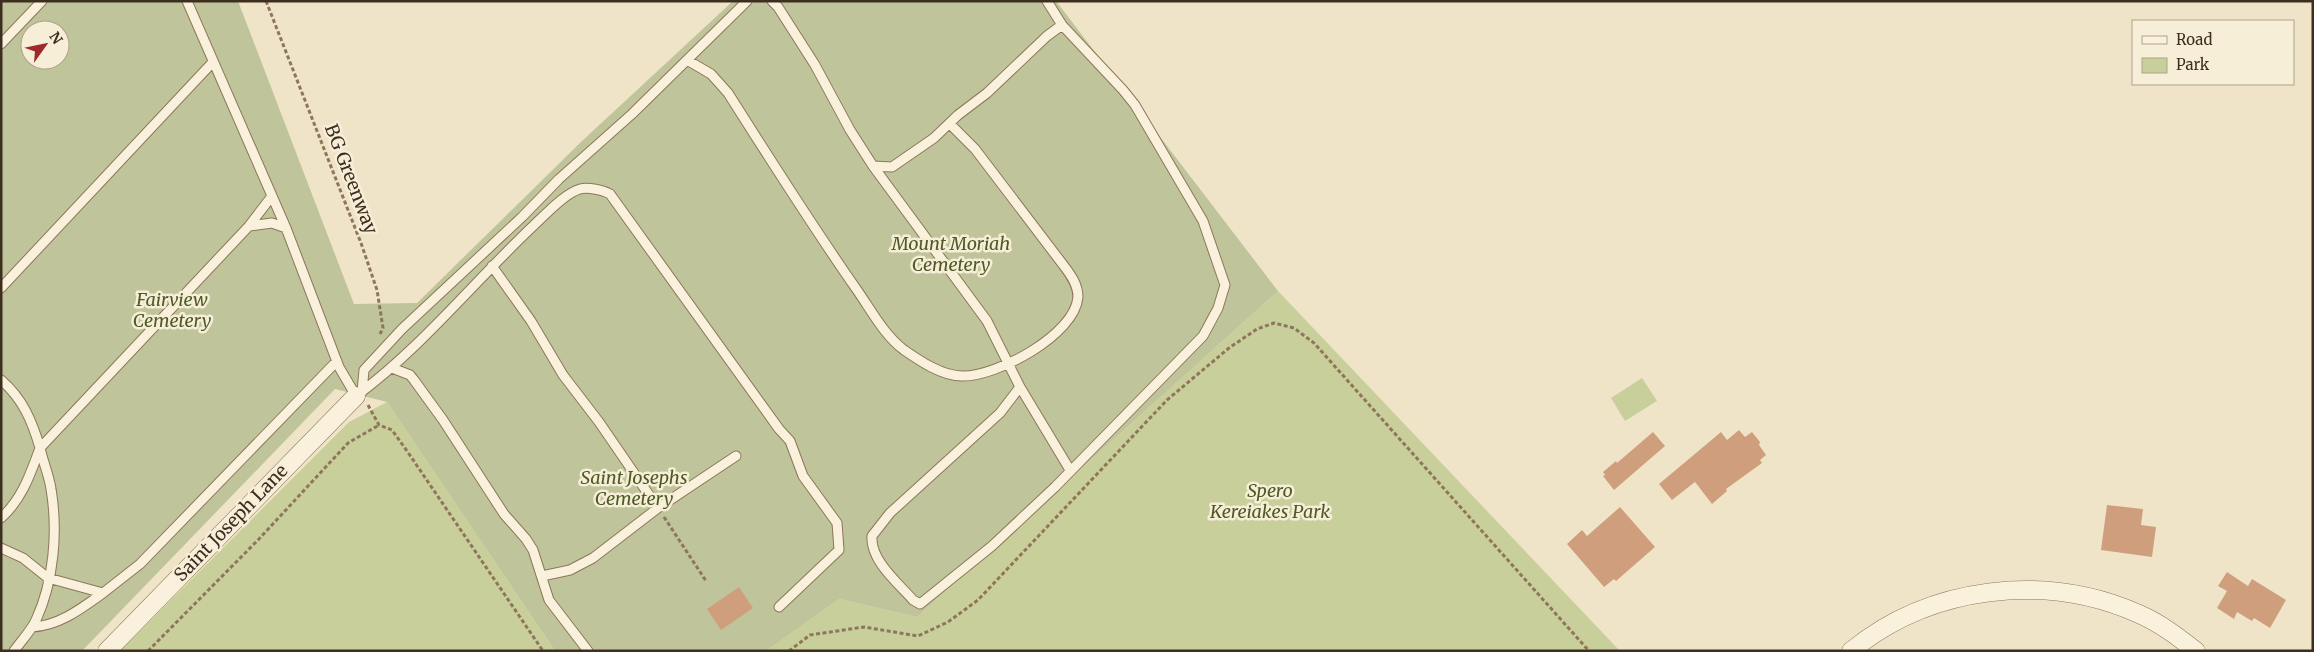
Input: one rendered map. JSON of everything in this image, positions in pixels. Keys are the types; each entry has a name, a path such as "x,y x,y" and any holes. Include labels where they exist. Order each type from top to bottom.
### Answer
{"street":[{"name":"Saint Joseph Lane","path":"106,651 359,394"},
{"path":"1851,651 1876,632 1926,608 1970,595 2019,589 2062,592 2110,603 2139,614 2161,626 2196,651"}],"lane":[{"path":"1,44 42,1"},
{"path":"187,1 212,63 286,228 337,361 359,394"},
{"path":"359,394 364,370 402,329 522,217 558,179 632,114 747,1"},
{"path":"772,1 778,7 815,66 850,130 873,166 978,307 1020,387 1070,470"},
{"path":"1020,387 1000,413 881,522 872,536 874,551 897,582 913,600 920,604 992,546 1203,336 1218,308 1225,285 1203,221 1135,105 1062,25 1046,1"},
{"path":"873,166 892,167 934,138 1062,25"},
{"path":"687,60 711,74 723,86 846,276 883,328 902,349 925,364 959,376 982,375 1009,364 1040,344 1061,327 1075,307 1078,297 1076,286 1064,266 975,149 950,124"},
{"path":"1,288 212,63"},
{"path":"359,394 392,368 548,212 576,191 582,189 604,191 611,196 778,429 790,441 803,476 837,523 839,550 779,606"},
{"path":"1,518 18,500 40,448 249,226 272,196"},
{"path":"249,226 272,224 286,228"},
{"path":"492,266 531,321 563,375 599,422 658,508"},
{"path":"32,627 46,626 57,622 103,593 140,564 337,361"},
{"path":"392,368 410,375 443,420 504,514 526,539 533,550 552,603 588,651"},
{"path":"1,380 26,409 35,430 51,488 54,516 53,552 40,610 32,627 14,651"},
{"path":"542,576 578,567 615,542 658,508 736,456"},
{"path":"1,548 23,558 48,578 103,593"}],"path":[{"name":"BG Greenway","path":"266,1 362,242 378,290 383,328 379,336"},
{"path":"789,651 810,635 864,627 918,636 948,622 978,600 1166,400 1229,348 1257,329 1274,323 1294,328 1314,343 1589,651"},
{"path":"359,394 379,425 392,430 544,651"},
{"path":"148,651 258,540 348,443 379,425"},
{"path":"658,508 706,581"}],"green space":[{"path":"1,1 238,1 354,304 417,303 582,141 733,1 1056,1 1278,291 917,617 839,599 766,651 555,651 387,402 335,389 82,651 1,651"},
{"name":"Spero Kereiakes Park","path":"1278,291 1620,651 766,651 839,599 917,617"},
{"path":"1642,378 1657,401 1625,421 1611,398"},
{"path":"387,402 555,651 120,651 349,422"}],"building":[{"path":"1739,430 1745,437 1752,432 1760,442 1759,445 1766,455 1760,460 1762,463 1726,489 1727,491 1712,504 1695,482 1672,500 1659,484 1721,432 1727,440"},
{"path":"1653,432 1665,446 1614,490 1603,476 1605,475 1603,472 1616,461 1617,463"},
{"path":"2107,505 2143,509 2141,525 2156,527 2152,557 2101,550"},
{"path":"1620,507 1655,547 1616,581 1614,579 1604,587 1567,544 1582,530 1587,536"},
{"path":"2227,572 2248,586 2252,579 2286,600 2270,628 2254,618 2252,621 2237,612 2234,619 2217,608 2227,591 2218,586"},
{"path":"739,587 753,608 721,630 707,609"}],"park label":[{"name":"Mount Moriah Cemetery","path":"951,254"},
{"name":"Fairview Cemetery","path":"172,310"},
{"name":"Saint Josephs Cemetery","path":"634,488"}]}
